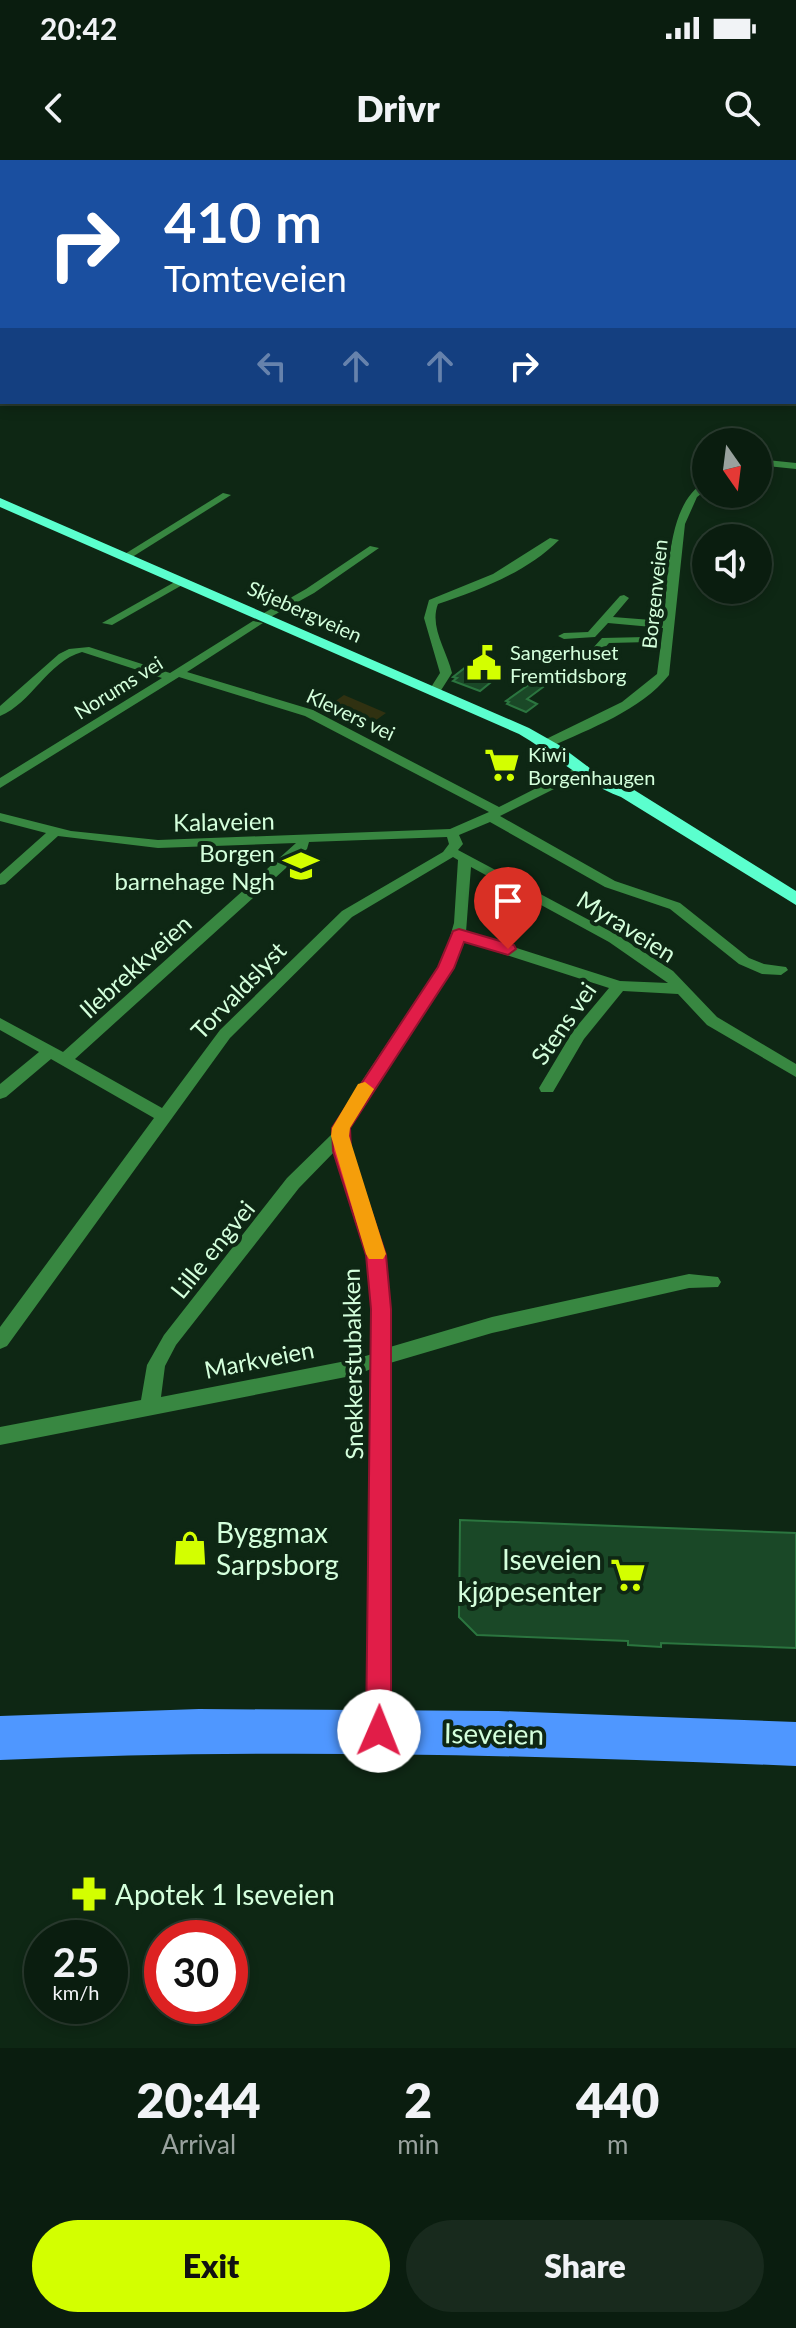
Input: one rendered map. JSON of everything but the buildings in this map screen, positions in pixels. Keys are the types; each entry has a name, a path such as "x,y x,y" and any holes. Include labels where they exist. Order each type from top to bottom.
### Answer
{"highway":[{"name":"Iseveien","path":"0,1738 158,1732 379,1731 565,1734 796,1744"}],"main road":[{"name":"Skjebergveien","path":"0,502 260,620 434,692 546,744 601,784 627,794 796,899"}],"street":[{"path":"772,463 796,466"},
{"path":"125,557 226,495"},
{"name":"Borgenveien","path":"546,744 612,712 663,675 680,524 692,498"},
{"path":"434,692 446,673 443,654 428,618 433,602 507,574 554,540"},
{"name":"Norums vei","path":"0,784 374,548"},
{"path":"108,623 180,582"},
{"path":"564,636 591,635 624,598"},
{"path":"604,619 670,625"},
{"path":"589,659 606,640 646,640"},
{"name":"Klevers vei","path":"0,712 73,650 95,652 309,713 494,814 610,884 675,906 744,961 762,969 781,970"},
{"path":"340,1136 341,1128 354,1106 446,968 459,935 459,855 452,833 585,770"},
{"name":"Kalaveien","path":"0,817 54,832 166,844 452,833"},
{"path":"0,881 54,832"},
{"name":"Ilebrekkveien","path":"0,1093 58,1055 273,872 302,846 303,840"},
{"name":"Myraveien","path":"459,855 614,939 668,974 712,1021 796,1071"},
{"name":"Torvaldslyst","path":"0,1341 225,1034 347,914 459,855"},
{"path":"459,935 619,986 681,989"},
{"name":"Stens vei","path":"547,1088 578,1035 619,986"},
{"path":"0,1023 163,1116"},
{"name":"Snekkerstubakken","path":"340,1136 376,1255 381,1360 379,1731"},
{"name":"Lille engvei","path":"150,1407 156,1365 170,1340 293,1183 340,1136"},
{"name":"Markveien","path":"0,1436 381,1360 421,1344 492,1325 689,1281 712,1282"}],"shaded area":[{"path":"344,695 386,713 362,730 320,712"}],"slow traffic":[{"path":"365,1089 341,1128 340,1136 342,1151 376,1254"}],"place":[{"name":"Sangerhuset Fremtidsborg","path":"484,663"},
{"name":"Kiwi Borgenhaugen","path":"502,765"},
{"name":"Borgen barnehage Ngh","path":"301,866"},
{"name":"Byggmax Sarpsborg","path":"190,1548"},
{"name":"Iseveien kjøpesenter","path":"628,1575"},
{"name":"Apotek 1 Iseveien","path":"89,1894"}],"route":[{"path":"379,1731 381,1309 376,1255 342,1151 341,1128 446,968 459,935 508,949"}]}
